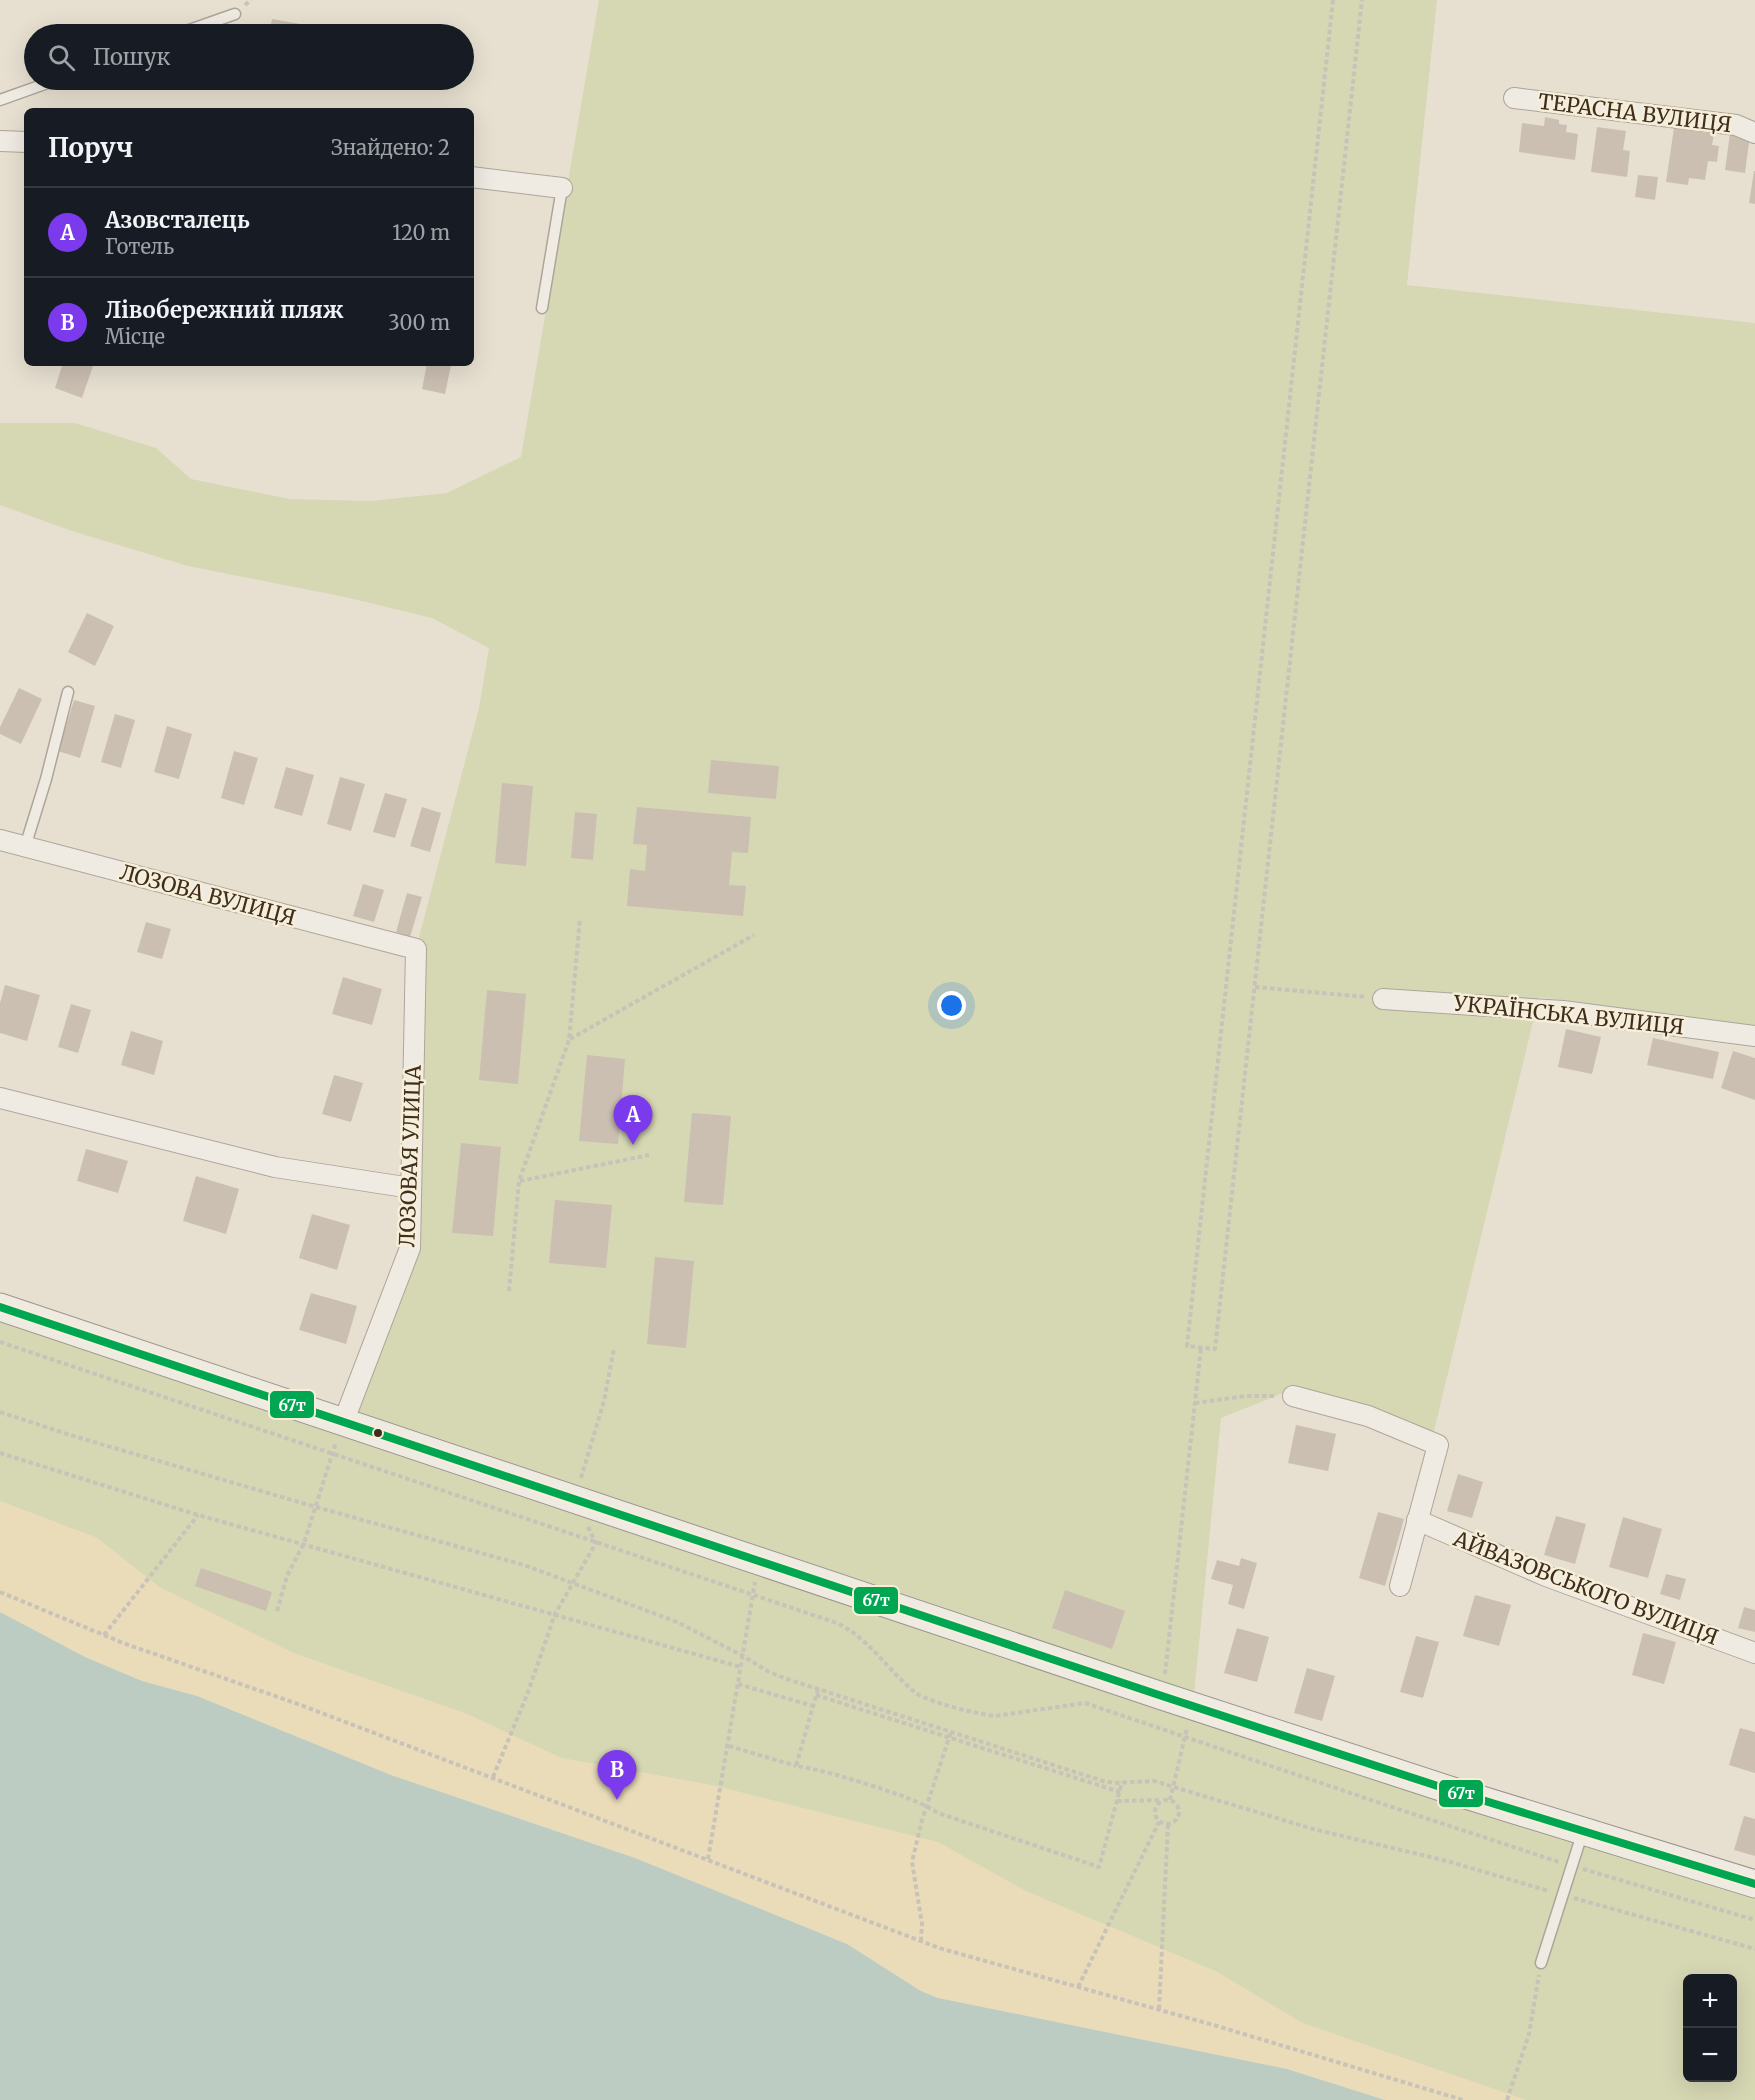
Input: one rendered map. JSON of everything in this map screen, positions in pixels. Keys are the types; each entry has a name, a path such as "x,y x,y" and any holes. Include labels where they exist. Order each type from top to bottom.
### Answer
{"street":[{"name":"ТЕРАСНА ВУЛИЦЯ","path":"1514,98 1736,125 1755,133"},
{"path":"0,141 24,142"},
{"path":"474,177 562,188"},
{"name":"ЛОЗОВА ВУЛИЦЯ","path":"0,840 416,949"},
{"name":"ЛОЗОВАЯ УЛИЦА","path":"343,1423 410,1248 416,949"},
{"name":"УКРАЇНСЬКА ВУЛИЦЯ","path":"1383,999 1563,1011 1755,1036"},
{"path":"0,1098 274,1167 411,1188"},
{"path":"0,1307 1162,1696 1455,1792 1755,1884"},
{"path":"1293,1396 1368,1416 1437,1445 1400,1586"},
{"name":"АЙВАЗОВСЬКОГО ВУЛИЦЯ","path":"1417,1520 1546,1576 1755,1653"}],"lane":[{"path":"206,24 235,14"},
{"path":"0,100 28,90"},
{"path":"542,308 562,188"},
{"path":"24,847 46,779 68,692"},
{"path":"1541,1963 1583,1831"}],"path":[{"path":"1333,0 1187,1346 1201,1348 1215,1349 1362,0"},
{"path":"509,1291 519,1181 569,1040 580,919"},
{"path":"569,1040 754,935"},
{"path":"1255,987 1383,999"},
{"path":"519,1181 649,1155"},
{"path":"0,1342 837,1623 851,1629 916,1693 936,1702 995,1716 1085,1703 1572,1866 1755,1920"},
{"path":"596,1543 575,1499 604,1401 614,1348"},
{"path":"1160,1729 1201,1348"},
{"path":"1195,1403 1246,1396 1293,1396"},
{"path":"0,1412 316,1507 482,1552 573,1582 677,1622 769,1672 1103,1781 1154,1781 1313,1829 1447,1861 1755,1949"},
{"path":"0,1453 198,1515 741,1667"},
{"path":"277,1611 287,1576 304,1543 332,1454"},
{"path":"104,1635 198,1515"},
{"path":"493,1777 527,1695 555,1614 596,1543"},
{"path":"708,1859 754,1595 756,1559"},
{"path":"0,1592 104,1635 493,1777 939,1948 1463,2100"},
{"path":"738,1684 813,1706"},
{"path":"796,1766 818,1689"},
{"path":"818,1689 816,1695 1120,1792"},
{"path":"1170,1800 1192,1705"},
{"path":"921,1941 922,1924 912,1862 919,1831 951,1732"},
{"path":"729,1746 796,1766 828,1772 919,1802 938,1813 1100,1867 1122,1782"},
{"path":"1078,1987 1159,1822 1155,1810 1161,1800"},
{"path":"1117,1801 1170,1800 1176,1804 1179,1814 1176,1821 1168,1824 1159,1822"},
{"path":"1159,2010 1168,1824"},
{"path":"1507,2100 1529,2034 1541,1963"}],"green space":[{"path":"599,0 1437,0 1407,285 1755,323 1755,1026 1539,997 1433,1435 1293,1389 1221,1418 1193,1705 1755,1884 1755,2100 1526,2100 1394,2055 1302,2023 1217,1972 1099,1922 716,1786 561,1758 467,1714 293,1653 159,1587 97,1538 0,1501 0,1307 342,1422 410,1248 416,949 479,708 489,648 432,618 345,597 188,566 72,531 0,505 0,423 75,423 156,448 191,479 290,499 371,501 447,493 521,457"}],"sand":[{"path":"0,1501 97,1538 159,1587 293,1653 467,1714 561,1758 716,1786 938,1842 1026,1891 1217,1972 1302,2023 1526,2100 1385,2100 1287,2069 938,1998 921,1991 847,1944 635,1858 391,1775 197,1696 142,1681 85,1657 0,1612"}],"shaded area":[{"path":"0,1612 85,1657 142,1681 197,1696 391,1775 635,1858 847,1944 921,1991 938,1998 1287,2069 1385,2100 0,2100"}],"building":[{"path":"272,19 301,24 271,24"},
{"path":"1545,117 1559,120 1559,124 1567,125 1566,132 1578,134 1575,160 1519,152 1522,123 1544,126"},
{"path":"1597,127 1626,131 1623,150 1630,151 1627,177 1591,172"},
{"path":"1674,128 1714,134 1712,145 1719,146 1717,162 1708,161 1705,180 1689,178 1688,185 1666,182"},
{"path":"1730,133 1750,135 1745,173 1725,170"},
{"path":"1755,171 1755,204 1749,203"},
{"path":"1638,175 1658,177 1655,200 1635,197"},
{"path":"62,366 93,366 82,398 55,388"},
{"path":"426,366 451,366 445,394 422,389"},
{"path":"87,613 114,626 95,666 68,652"},
{"path":"19,688 42,699 21,744 0,734 0,727"},
{"path":"74,700 95,706 80,758 58,751"},
{"path":"115,714 135,720 121,768 101,762"},
{"path":"167,726 192,734 179,779 154,772"},
{"path":"234,751 258,758 244,805 221,798"},
{"path":"711,760 779,766 776,799 708,793"},
{"path":"286,767 314,775 302,816 274,808"},
{"path":"340,777 365,784 351,831 327,824"},
{"path":"502,783 533,786 526,866 495,863"},
{"path":"385,793 407,799 395,838 373,832"},
{"path":"422,807 441,813 430,852 410,846"},
{"path":"637,807 751,817 748,853 732,852 729,885 746,886 743,916 627,906 630,869 645,871 647,845 633,844"},
{"path":"575,812 597,814 593,860 571,858"},
{"path":"363,884 384,890 374,922 353,916"},
{"path":"407,893 422,897 410,937 396,932"},
{"path":"146,922 171,929 162,959 137,952"},
{"path":"343,977 382,989 372,1025 332,1014"},
{"path":"5,985 40,995 27,1041 0,1033 0,1003"},
{"path":"487,990 526,994 518,1084 479,1080"},
{"path":"71,1004 91,1010 78,1053 58,1047"},
{"path":"1566,1029 1601,1037 1592,1074 1558,1067"},
{"path":"131,1031 163,1041 154,1075 121,1065"},
{"path":"1653,1038 1719,1052 1713,1079 1647,1065"},
{"path":"1733,1051 1755,1058 1755,1100 1721,1088"},
{"path":"587,1055 625,1059 618,1144 579,1141"},
{"path":"334,1075 363,1083 351,1122 322,1114"},
{"path":"692,1113 731,1116 723,1205 684,1202"},
{"path":"461,1143 501,1147 493,1236 452,1233"},
{"path":"86,1149 128,1161 118,1193 77,1181"},
{"path":"196,1176 239,1189 226,1234 183,1221"},
{"path":"555,1200 612,1205 606,1268 549,1263"},
{"path":"312,1214 350,1225 337,1270 299,1258"},
{"path":"655,1257 694,1261 686,1348 647,1344"},
{"path":"311,1293 357,1306 346,1344 299,1330"},
{"path":"1296,1425 1336,1434 1328,1471 1288,1463"},
{"path":"1458,1474 1483,1482 1472,1518 1447,1511"},
{"path":"1378,1512 1404,1519 1385,1586 1359,1578"},
{"path":"1556,1516 1586,1524 1575,1564 1544,1555"},
{"path":"1623,1517 1662,1529 1648,1578 1609,1567"},
{"path":"1241,1558 1257,1563 1244,1609 1228,1604 1233,1585 1211,1579 1217,1560 1239,1566"},
{"path":"201,1568 272,1592 266,1611 195,1586"},
{"path":"1666,1574 1686,1579 1680,1600 1660,1594"},
{"path":"1065,1590 1125,1611 1112,1649 1052,1628"},
{"path":"1475,1595 1511,1605 1499,1646 1463,1636"},
{"path":"1744,1607 1755,1610 1755,1632 1738,1628"},
{"path":"1237,1628 1269,1637 1257,1682 1224,1673"},
{"path":"1643,1633 1676,1642 1664,1684 1632,1675"},
{"path":"1416,1636 1439,1642 1423,1698 1400,1692"},
{"path":"1307,1668 1335,1676 1322,1721 1294,1713"},
{"path":"1740,1728 1755,1732 1755,1773 1729,1765"},
{"path":"1744,1816 1755,1819 1755,1856 1734,1850"}],"transit line":[{"name":"67т","path":"0,1307 1162,1696 1456,1792 1755,1884"}],"place":[{"name":"Азовсталець","path":"633,1145"},
{"name":"Лівобережний пляж","path":"617,1800"}]}
